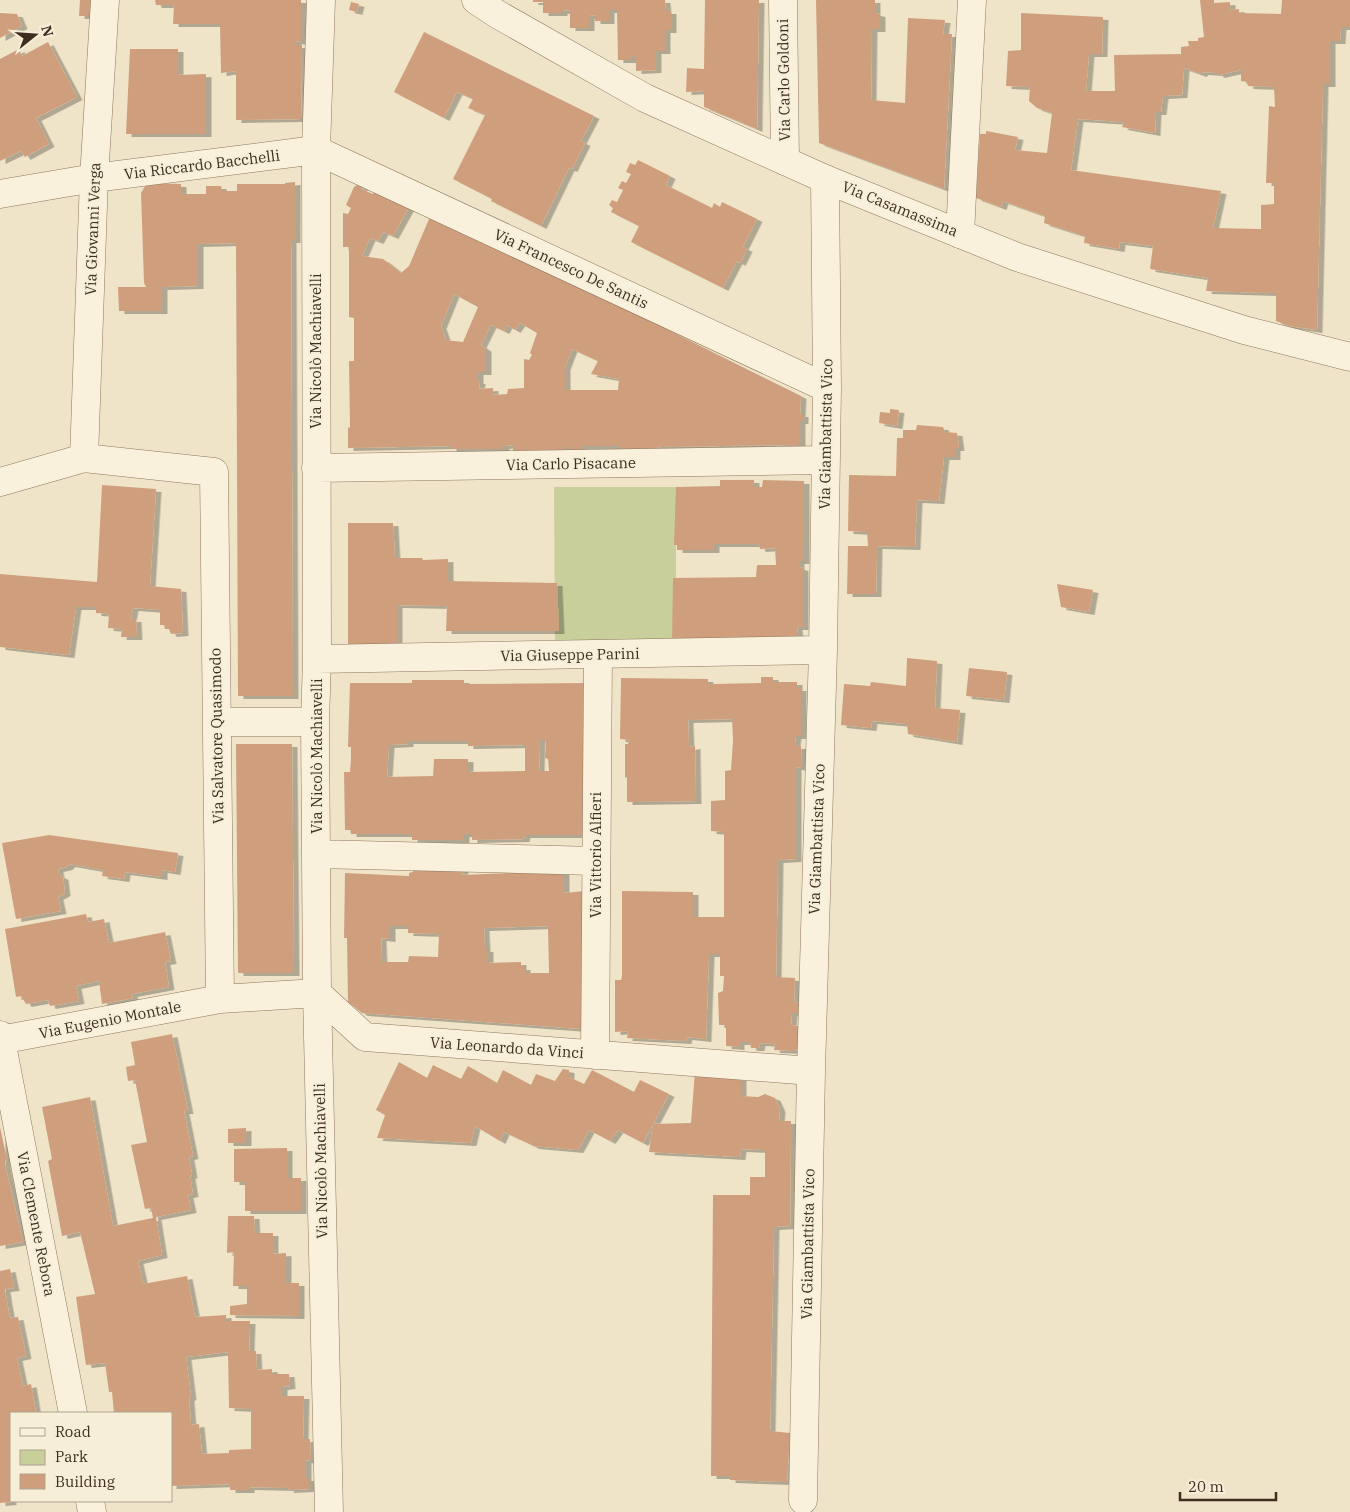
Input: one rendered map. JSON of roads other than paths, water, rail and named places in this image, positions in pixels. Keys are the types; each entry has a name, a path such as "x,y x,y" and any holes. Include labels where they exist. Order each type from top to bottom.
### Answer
{"street":[{"name":"Via Giovanni Verga","path":"84,458 94,178 105,0"},
{"name":"Via Nicolò Machiavelli","path":"321,0 316,150 317,659 315,722 317,993 329,1512"},
{"name":"Via Casamassima","path":"476,0 497,14 645,98 785,161 960,234 1017,257 1244,330 1350,357"},
{"name":"Via Carlo Goldoni","path":"783,0 785,161"},
{"path":"960,234 972,0"},
{"name":"Via Riccardo Bacchelli","path":"0,194 94,178 316,150"},
{"name":"Via Francesco De Santis","path":"316,150 827,388"},
{"name":"Via Giambattista Vico","path":"803,1500 811,1071 823,650 827,388 825,178"},
{"path":"0,482 84,458"},
{"name":"Via Salvatore Quasimodo","path":"84,458 214,472 220,999"},
{"name":"Via Carlo Pisacane","path":"316,468 826,460"},
{"name":"Via Giuseppe Parini","path":"317,659 823,650"},
{"name":"Via Vittorio Alfieri","path":"594,1055 598,654"},
{"path":"217,722 315,722"},
{"path":"317,854 596,861"},
{"path":"220,999 317,993"},
{"name":"Via Leonardo da Vinci","path":"317,993 365,1037 811,1071"},
{"name":"Via Eugenio Montale","path":"0,1038 220,999"},
{"name":"Via Clemente Rebora","path":"0,1038 73,1412"}]}
